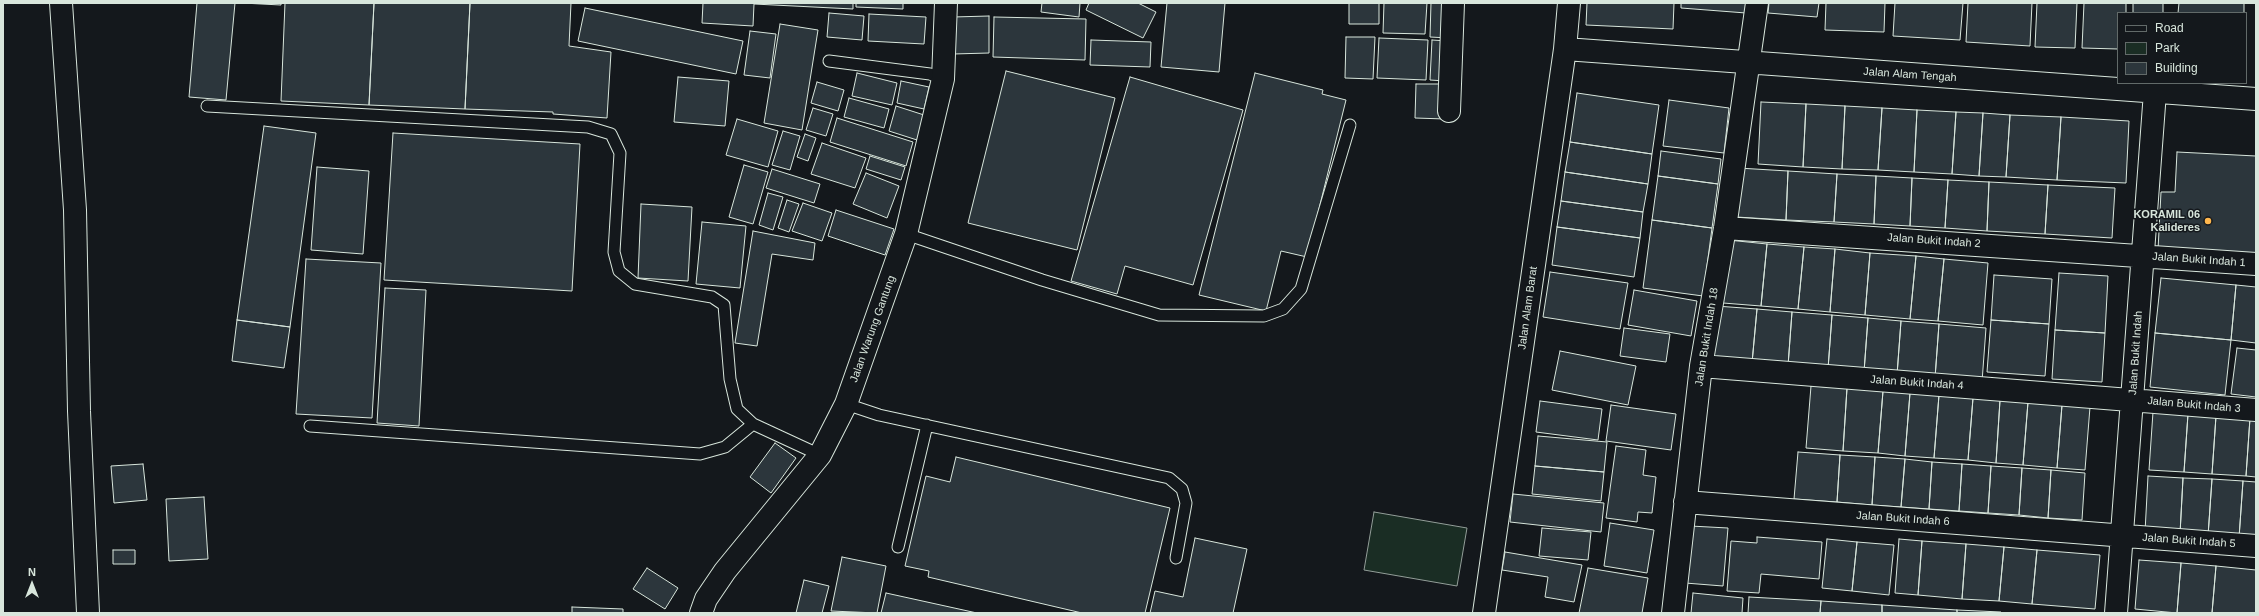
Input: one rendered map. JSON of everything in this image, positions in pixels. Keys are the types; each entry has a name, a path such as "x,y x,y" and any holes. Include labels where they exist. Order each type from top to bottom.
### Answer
{"street":[{"path":"61,3 75,210 79,412 88,613"},
{"name":"Jalan Warung Gantung","path":"701,613 706,600 725,571 820,455 846,404 906,234 944,79 946,3"},
{"path":"1449,111 1453,3"},
{"name":"Jalan Alam Barat","path":"1484,613 1565,49 1569,3"},
{"name":"Jalan Bukit Indah 18","path":"1673,613 1701,366 1725,228 1757,3"},
{"name":"Jalan Alam Tengah","path":"1565,49 2256,99"},
{"name":"Jalan Bukit Indah","path":"2116,613 2155,92"},
{"name":"Jalan Bukit Indah 2","path":"1725,228 2143,256"},
{"name":"Jalan Bukit Indah 1","path":"2143,256 2256,264"},
{"name":"Jalan Bukit Indah 4","path":"1701,366 2132,399"},
{"name":"Jalan Bukit Indah 3","path":"2132,399 2256,410"},
{"name":"Jalan Bukit Indah 6","path":"1685,502 2122,536"},
{"name":"Jalan Bukit Indah 5","path":"2122,536 2256,546"}],"lane":[{"path":"829,61 930,74 944,79"},
{"path":"208,106 588,127 611,134 620,153 614,252 619,271 635,284 712,296 724,305 730,379 737,409 753,424 820,455"},
{"path":"906,234 1042,280 1159,315 1264,316 1283,309 1301,289 1350,125"},
{"path":"846,404 879,415 1169,478 1182,488 1186,504 1176,558"},
{"path":"310,426 700,454 725,447 753,424"},
{"path":"898,547 927,425"}],"green space":[{"path":"1374,512 1467,528 1457,586 1364,570"}],"building":[{"path":"197,3 235,3 226,100 189,97"},
{"path":"242,3 281,3 281,5"},
{"path":"285,3 374,3 369,105 281,101"},
{"path":"374,3 470,3 465,109 369,105"},
{"path":"470,3 571,3 569,46 611,52 607,118 553,114 553,112 465,109"},
{"path":"703,3 853,3 853,9 754,4 753,26 702,23"},
{"path":"856,3 903,3 903,9 856,7"},
{"path":"1042,3 1080,3 1079,17 1041,12"},
{"path":"1089,3 1138,3 1156,12 1143,38 1086,10"},
{"path":"1167,3 1225,3 1219,72 1161,67"},
{"path":"1349,3 1379,3 1379,24 1349,24"},
{"path":"1384,3 1427,3 1425,34 1383,33"},
{"path":"1431,3 1450,3 1449,38 1430,37"},
{"path":"1587,3 1674,3 1673,29 1586,25"},
{"path":"1681,3 1747,3 1746,13 1681,8"},
{"path":"1769,3 1819,3 1817,17 1768,13"},
{"path":"1826,3 1885,3 1884,32 1825,30"},
{"path":"1895,3 1963,3 1960,40 1893,36"},
{"path":"1968,3 2032,3 2030,46 1966,42"},
{"path":"2037,3 2077,3 2075,48 2035,47"},
{"path":"2084,3 2126,3 2126,12 2117,12 2117,49 2082,48"},
{"path":"2133,3 2163,3 2163,12 2133,12"},
{"path":"2179,3 2244,3 2244,12 2178,12"},
{"path":"585,8 743,41 736,74 578,41"},
{"path":"829,13 864,16 862,40 827,37"},
{"path":"869,14 926,17 924,44 868,41"},
{"path":"989,16 989,53 953,54 953,17"},
{"path":"994,17 1086,19 1085,60 993,57"},
{"path":"780,24 818,30 802,130 764,123"},
{"path":"750,31 776,34 770,78 744,75"},
{"path":"1346,37 1375,37 1373,79 1345,78"},
{"path":"1379,38 1428,40 1426,80 1377,78"},
{"path":"1091,40 1151,42 1150,67 1090,65"},
{"path":"1432,40 1448,41 1446,81 1430,80"},
{"path":"1006,71 1115,98 1077,250 968,223"},
{"path":"857,73 897,83 892,105 852,96"},
{"path":"1255,73 1323,90 1322,94 1346,100 1307,257 1281,251 1266,311 1199,295"},
{"path":"678,77 729,81 725,126 674,122"},
{"path":"1130,77 1243,110 1193,285 1125,266 1117,294 1071,281"},
{"path":"901,81 929,87 924,109 897,103"},
{"path":"817,82 844,90 838,111 811,103"},
{"path":"1416,84 1446,84 1445,119 1415,118"},
{"path":"1577,93 1659,105 1652,154 1570,142"},
{"path":"849,98 889,109 884,128 844,117"},
{"path":"1669,100 1729,108 1724,153 1663,146"},
{"path":"1761,102 1806,104 1803,167 1758,164"},
{"path":"1806,104 1845,106 1842,169 1803,167"},
{"path":"896,106 924,115 917,140 889,131"},
{"path":"1845,106 1882,108 1878,170 1842,169"},
{"path":"813,108 833,114 826,136 806,130"},
{"path":"1882,108 1917,110 1914,172 1878,170"},
{"path":"1917,110 1956,112 1952,174 1914,172"},
{"path":"1956,112 1983,113 1979,176 1952,174"},
{"path":"1983,113 2010,115 2006,177 1979,176"},
{"path":"2010,115 2061,117 2057,180 2006,177"},
{"path":"2061,117 2129,121 2126,183 2057,180"},
{"path":"837,118 913,142 906,166 830,142"},
{"path":"737,119 778,131 768,167 726,155"},
{"path":"264,126 316,133 290,327 237,320"},
{"path":"783,131 800,136 790,170 772,165"},
{"path":"393,133 580,144 572,291 384,280"},
{"path":"805,134 816,138 808,161 797,157"},
{"path":"1570,142 1652,154 1648,184 1565,172"},
{"path":"822,143 866,158 855,188 811,174"},
{"path":"1661,151 1721,159 1718,184 1658,176"},
{"name":"KORAMIL 06 Kalideres","path":"2177,152 2256,156 2256,256 2158,250 2161,192 2175,192"},
{"path":"870,156 905,167 901,180 866,169"},
{"path":"744,165 768,172 753,224 729,217"},
{"path":"317,167 369,171 363,254 311,250"},
{"path":"1738,168 1788,171 1786,220 1736,217"},
{"path":"772,169 820,184 814,203 766,188"},
{"path":"1788,171 1837,174 1834,222 1786,220"},
{"path":"1565,172 1648,184 1643,212 1561,201"},
{"path":"866,173 899,186 887,218 853,204"},
{"path":"1837,174 1876,176 1874,224 1834,222"},
{"path":"1658,176 1718,184 1712,228 1652,220"},
{"path":"1876,176 1912,178 1910,226 1874,224"},
{"path":"1912,178 1948,180 1945,228 1910,226"},
{"path":"1948,180 1989,182 1987,231 1945,228"},
{"path":"1989,182 2048,185 2045,234 1987,231"},
{"path":"2048,185 2115,188 2112,238 2045,234"},
{"path":"768,193 783,197 773,230 759,225"},
{"path":"787,200 799,204 789,232 778,228"},
{"path":"1561,201 1643,212 1640,238 1557,227"},
{"path":"803,203 832,213 822,241 792,231"},
{"path":"641,204 692,207 688,281 638,278"},
{"path":"836,210 894,229 885,255 828,236"},
{"path":"1652,220 1712,228 1703,296 1643,288"},
{"path":"702,222 746,226 740,288 696,284"},
{"path":"1557,227 1640,238 1634,277 1552,265"},
{"path":"753,231 815,243 813,260 772,254 757,346 735,343"},
{"path":"1728,240 1767,244 1761,306 1723,303"},
{"path":"1767,244 1804,247 1798,309 1761,306"},
{"path":"1804,247 1835,249 1830,312 1798,309"},
{"path":"1835,249 1870,253 1865,315 1830,312"},
{"path":"1870,253 1916,256 1910,319 1865,315"},
{"path":"1916,256 1944,259 1938,321 1910,319"},
{"path":"306,259 381,263 372,418 296,414"},
{"path":"1944,259 1988,263 1983,325 1938,321"},
{"path":"1550,272 1628,283 1620,329 1543,317"},
{"path":"2059,273 2108,276 2105,333 2055,330"},
{"path":"1994,275 2052,279 2049,324 1991,320"},
{"path":"2161,278 2236,285 2231,340 2155,333"},
{"path":"2236,285 2256,287 2256,343 2231,340"},
{"path":"385,288 426,290 419,426 377,423"},
{"path":"1634,290 1697,301 1691,336 1628,325"},
{"path":"1716,306 1757,309 1752,363 1711,360"},
{"path":"1757,309 1792,312 1788,366 1752,363"},
{"path":"1792,312 1832,315 1828,369 1788,366"},
{"path":"1832,315 1868,318 1864,372 1828,369"},
{"path":"1868,318 1901,321 1897,375 1864,372"},
{"path":"237,320 290,327 284,368 232,361"},
{"path":"1991,320 2049,324 2045,376 1987,372"},
{"path":"1901,321 1939,324 1935,378 1897,375"},
{"path":"1939,324 1986,328 1982,382 1935,378"},
{"path":"1624,328 1670,334 1666,362 1620,356"},
{"path":"2055,330 2105,333 2102,382 2052,379"},
{"path":"2155,333 2231,340 2225,395 2150,387"},
{"path":"2237,348 2256,350 2256,397 2231,394"},
{"path":"1560,351 1636,366 1628,405 1552,390"},
{"path":"1811,386 1847,388 1843,451 1806,448"},
{"path":"1847,388 1883,391 1878,453 1843,451"},
{"path":"1883,391 1910,393 1905,456 1878,453"},
{"path":"1910,393 1939,395 1934,458 1905,456"},
{"path":"1939,395 1973,398 1968,460 1934,458"},
{"path":"1973,398 2000,400 1996,463 1968,460"},
{"path":"2000,400 2028,402 2023,465 1996,463"},
{"path":"1540,401 1602,409 1598,440 1536,432"},
{"path":"2028,402 2062,405 2057,468 2023,465"},
{"path":"1611,405 1676,414 1671,450 1606,441"},
{"path":"2062,405 2090,407 2085,470 2057,468"},
{"path":"2153,412 2188,414 2184,472 2149,470"},
{"path":"2188,414 2216,416 2212,474 2184,472"},
{"path":"2216,416 2250,418 2246,476 2212,474"},
{"path":"2250,418 2256,419 2256,477 2246,476"},
{"path":"1538,436 1607,442 1604,472 1535,466"},
{"path":"775,443 796,458 771,493 750,477"},
{"path":"1616,446 1646,450 1643,475 1656,477 1652,513 1638,512 1637,522 1606,518"},
{"path":"1798,452 1840,455 1837,502 1794,499"},
{"path":"1840,455 1875,457 1872,505 1837,502"},
{"path":"956,457 1170,508 1145,613 1082,613 928,577 929,571 905,566 926,476 950,482"},
{"path":"1875,457 1905,459 1901,507 1872,505"},
{"path":"1905,459 1932,462 1929,509 1901,507"},
{"path":"1932,462 1962,464 1959,511 1929,509"},
{"path":"143,464 147,500 114,503 111,466"},
{"path":"1962,464 1991,466 1988,513 1959,511"},
{"path":"1535,466 1604,472 1601,501 1532,494"},
{"path":"1991,466 2022,468 2019,515 1988,513"},
{"path":"2022,468 2051,470 2048,518 2019,515"},
{"path":"2051,470 2085,473 2082,520 2048,518"},
{"path":"2148,476 2183,478 2180,534 2145,532"},
{"path":"2183,478 2212,479 2208,536 2180,534"},
{"path":"2212,479 2243,481 2239,538 2208,536"},
{"path":"2243,481 2256,482 2256,539 2239,538"},
{"path":"1513,494 1604,503 1601,532 1510,522"},
{"path":"204,497 208,559 169,561 166,499"},
{"path":"1610,523 1654,530 1647,573 1604,566"},
{"path":"1690,526 1728,528 1723,586 1685,583"},
{"path":"1542,528 1591,532 1588,560 1539,556"},
{"path":"1757,537 1822,542 1819,579 1761,574 1759,593 1727,591 1731,541 1757,543"},
{"path":"1195,538 1247,549 1233,613 1150,613 1155,591 1183,597"},
{"path":"1827,539 1857,542 1852,591 1822,588"},
{"path":"1899,539 1922,541 1918,595 1895,593"},
{"path":"1922,541 1966,544 1962,599 1918,595"},
{"path":"1857,542 1894,545 1889,595 1852,591"},
{"path":"1966,544 2004,547 1999,601 1962,599"},
{"path":"2004,547 2037,550 2032,604 1999,601"},
{"path":"113,550 135,550 135,564 113,564"},
{"path":"2037,550 2100,555 2095,609 2032,604"},
{"path":"1505,552 1582,565 1574,602 1545,597 1548,577 1502,570"},
{"path":"842,557 886,566 877,613 831,611"},
{"path":"2139,560 2181,563 2177,613 2135,609"},
{"path":"2181,563 2216,566 2212,613 2177,613"},
{"path":"2216,566 2256,570 2256,613 2212,613"},
{"path":"647,568 678,588 665,609 633,589"},
{"path":"1588,568 1648,578 1642,613 1579,613"},
{"path":"804,580 829,586 822,613 796,613"},
{"path":"886,593 977,613 881,613"},
{"path":"1693,593 1743,598 1742,613 1691,613"},
{"path":"1749,597 1821,601 1820,613 1748,613"},
{"path":"1821,601 1882,605 1882,613 1820,613"},
{"path":"1882,605 1957,610 1957,613 1882,613"},
{"path":"572,607 623,609 623,613 572,613"},
{"path":"1957,610 2001,612 2001,613 1957,613"}],"place":[{"name":"KORAMIL 06 Kalideres","path":"2208,221"}]}
